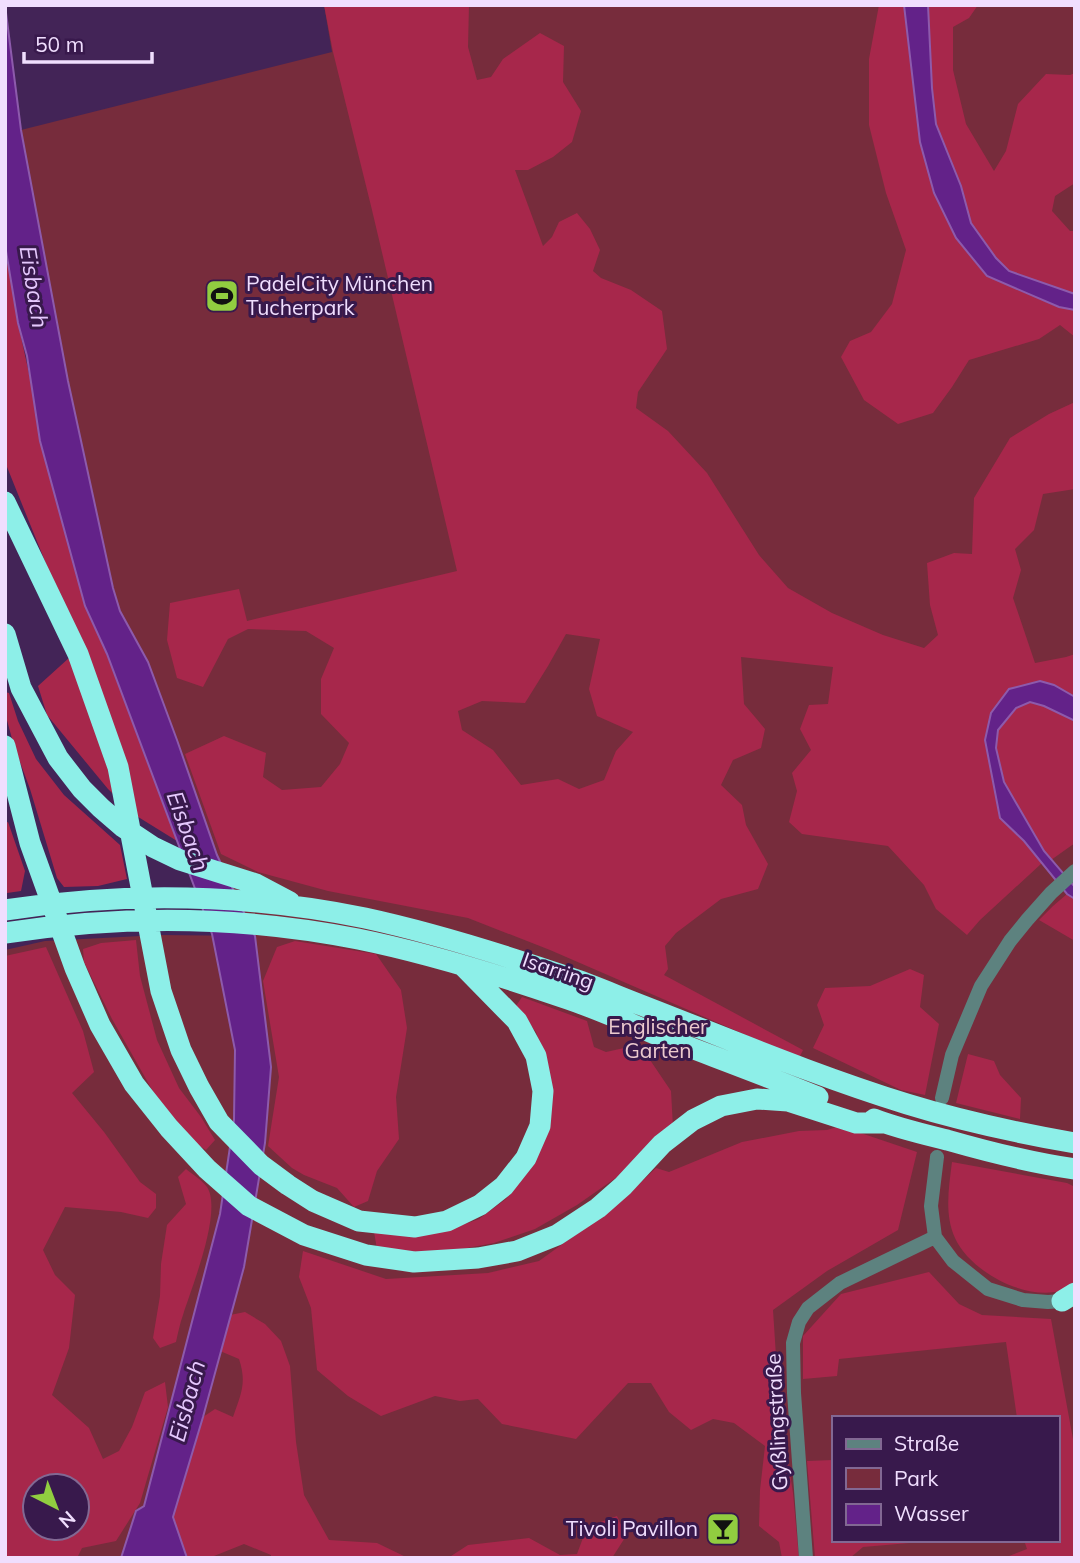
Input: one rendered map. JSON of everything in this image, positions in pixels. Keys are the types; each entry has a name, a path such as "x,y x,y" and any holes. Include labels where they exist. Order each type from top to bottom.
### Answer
{"highway":[{"path":"5,502 78,654 118,767 161,991 181,1050 219,1122 261,1165 313,1201 359,1221 415,1227 447,1221 480,1205 504,1186 526,1158 540,1126 543,1091 536,1056 517,1021 463,966"},
{"path":"5,634 21,688 58,758 82,789 123,827 153,847 259,893"},
{"path":"5,746 30,843 75,968 100,1025 134,1084 169,1128 207,1169 249,1206 304,1235 366,1255 414,1262 478,1258 517,1251 557,1235 598,1208 623,1186 662,1144 693,1120 722,1105 757,1098 789,1101 856,1123 885,1123"},
{"name":"Isarring","path":"5,910 108,900 259,893 299,907 363,918 466,944 571,978 800,1067 905,1103 1005,1130 1075,1143"},
{"name":"Isarring","path":"5,933 109,921 168,920 270,926 357,939 463,966 563,997 885,1123 990,1152 1075,1169"},
{"path":"1052,1166 1075,1178"}],"street":[{"path":"943,1098 952,1055 981,986 1010,941 1073,872"},
{"path":"937,1157 931,1206 935,1237 953,1261 988,1289 1023,1300 1048,1302 1068,1297"},
{"name":"Gyßlingstraße","path":"806,1558 794,1393 793,1343 799,1322 808,1308 840,1283 935,1237"}],"green space":[{"name":"Englischer Garten","path":"324,5 1075,5 1075,1558 5,1558 5,950 45,941 160,935 254,936 217,855 148,662 120,611 68,381 21,130 332,52"}],"shaded area":[{"path":"324,5 469,5 468,47 477,80 491,77 503,59 540,33 564,46 563,82 581,111 572,142 553,157 528,170 515,170 543,246 552,237 559,222 577,213 590,229 600,250 593,271 601,278 631,290 662,311 667,349 638,392 636,408 668,431 707,473 759,555 788,588 832,613 883,635 924,648 938,635 930,605 927,563 954,553 972,554 974,498 1010,438 1075,402 1075,489 1043,494 1034,530 1015,549 1021,570 1013,598 1035,663 1075,654 1075,697 1054,685 1040,681 985,740 1024,841 1042,863 967,935 936,909 924,885 888,846 802,834 789,822 797,791 792,773 811,750 800,729 809,705 828,704 833,667 741,657 744,704 765,729 761,748 733,760 721,785 742,805 746,825 768,864 758,889 721,899 676,933 665,946 668,969 664,975 803,1050 799,1058 550,950 468,918 328,891 258,872 221,854 185,754 224,736 266,753 263,777 282,790 321,787 340,764 349,743 321,714 321,679 334,648 306,631 248,629 228,639 203,687 177,678 167,640 170,603 239,589 247,621 457,571","holes":["566,634 600,639 589,689 597,716 633,732 616,751 604,780 579,789 558,779 521,785 493,750 462,730 458,711 482,701 525,703"]},
{"path":"879,5 904,5 910,61 987,276 1058,307 1075,310 1075,337 1060,325 1039,339 969,360 933,413 898,424 864,400 841,357 850,341 871,332 892,304 906,250 886,193 869,125 869,59"},
{"path":"928,5 978,5 969,18 953,27 953,70 966,124 994,171 1006,151 1018,104 1046,74 1075,73 1075,183 1055,196 1052,211 1070,231 1075,231 1075,294 1009,271 996,258 971,223 961,186 936,124"},
{"path":"5,245 18,323 58,506 85,606 107,654 177,841 135,815 108,789 47,715 38,686 80,648 5,462"},
{"path":"5,692 9,693 18,721 36,759 64,795 120,845 127,879 98,886 64,887 57,878 14,746 5,713"},
{"path":"1030,702 1075,721 1075,843 1051,860 1043,851 1004,782 996,748 998,730 1016,708"},
{"path":"8,822 25,871 21,891 5,893 5,823"},
{"path":"1067,894 1075,899 1075,941 1039,920"},
{"path":"136,940 140,976 157,1040 179,1088 215,1140 206,1150 189,1139 159,1102 112,1019 84,962 83,949 101,943"},
{"path":"295,941 376,954 401,990 407,1028 396,1097 399,1139 377,1171 368,1201 354,1207 337,1188 292,1168 268,1146 279,1077 263,981 277,947"},
{"path":"46,947 83,1031 94,1072 72,1093 140,1182 156,1194 156,1208 148,1218 121,1212 65,1207 43,1250 55,1275 75,1295 69,1348 52,1395 89,1428 103,1459 119,1451 132,1427 145,1392 165,1382 168,1407 140,1503 116,1541 82,1548 77,1558 5,1558 5,956"},
{"path":"910,969 924,975 920,1007 939,1024 925,1095 901,1090 813,1048 824,1025 817,1005 825,988 870,986"},
{"path":"522,997 587,1021 594,1047 606,1052 624,1048 648,1057 671,1091 673,1127 630,1168 577,1205 535,1229 494,1243 451,1251 412,1254 377,1249 374,1232 448,1230 479,1219 506,1199 532,1165 544,1056 536,1032 516,1006"},
{"path":"968,1054 994,1061 1000,1075 1021,1098 1020,1119 956,1103"},
{"path":"840,1126 917,1152 898,1230 827,1271 773,1310 779,1402 793,1493 799,1558 782,1558 779,1542 759,1526 765,1446 734,1423 713,1419 691,1430 669,1412 651,1383 628,1383 576,1439 502,1424 478,1399 460,1401 435,1396 381,1416 348,1396 317,1370 311,1308 299,1277 303,1251 386,1279 488,1273 539,1261 618,1204 656,1168 669,1172 742,1142"},
{"path":"952,1162 1067,1183 1075,1187 1075,1284 1060,1291 1030,1291 999,1280 973,1261 962,1250 949,1220"},
{"path":"186,1169 207,1187 211,1198 209,1231 176,1342 160,1348 153,1338 160,1296 161,1264 167,1225 186,1204 178,1177"},
{"path":"929,1272 959,1304 982,1315 1051,1319 1075,1450 1075,1558 1004,1558 1027,1549 1025,1542 1059,1542 1059,1416 1017,1416 1006,1342 839,1359 837,1376 803,1379 803,1336 841,1294"},
{"path":"245,1312 265,1324 281,1341 290,1366 296,1442 304,1495 329,1540 377,1543 408,1558 271,1558 271,1555 244,1544 209,1558 187,1558 173,1517 203,1417 215,1409 233,1417 236,1409 243,1375 239,1359 220,1351 230,1315"},
{"path":"832,1460 832,1542 921,1542 863,1547 850,1558 815,1558 807,1461"},
{"path":"617,1516 626,1536 612,1558 448,1558 468,1545 529,1538 560,1555 577,1554 587,1527"}],"water":[{"name":"Eisbach","path":"5,5 21,130 68,381 113,588 120,611 148,662 217,855 255,936 271,1067 265,1143 244,1267 173,1517 187,1558 121,1558 136,1511 144,1506 220,1214 234,1120 235,1050 212,934 107,654 85,606 40,441 27,356 18,323 5,245"},
{"path":"904,5 928,5 936,124 961,186 971,223 996,258 1009,271 1075,294 1075,310 1059,307 987,276 956,238 934,193 920,142"},
{"path":"1040,681 1054,685 1075,697 1075,721 1030,702 1016,708 998,730 996,748 1004,782 1044,851 1075,887 1075,899 1067,894 1024,841 1000,818 985,740 991,713 1009,689"}],"place":[{"name":"PadelCity München Tucherpark","path":"222,296"},
{"name":"Tivoli Pavillon","path":"723,1529"}]}
